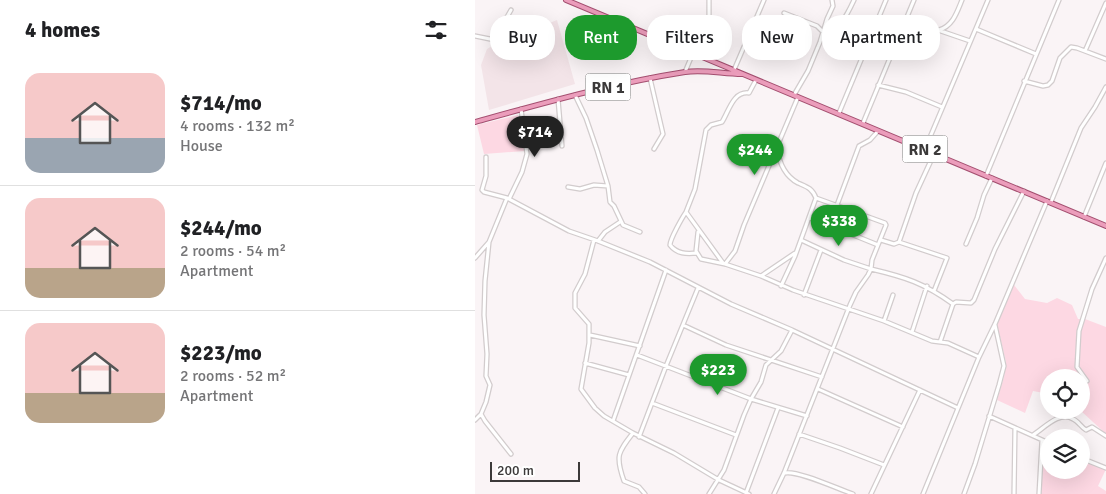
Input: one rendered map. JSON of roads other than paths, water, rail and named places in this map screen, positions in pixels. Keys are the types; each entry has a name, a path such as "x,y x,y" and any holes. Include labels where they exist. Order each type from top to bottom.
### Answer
{"main road":[{"name":"RN 2","path":"566,0 647,34"},
{"name":"RN 2","path":"710,60 1106,226"},
{"name":"RN 1","path":"475,122 558,99 650,77 703,71 745,75"}],"street":[{"path":"709,0 709,15"},
{"path":"734,70 764,0"},
{"path":"829,15 833,6 832,0"},
{"path":"847,15 854,0"},
{"path":"839,113 886,0"},
{"path":"908,15 914,0"},
{"path":"940,29 945,28 950,23 962,0"},
{"path":"925,149 988,0"},
{"path":"986,176 1059,0"},
{"path":"1085,51 1106,3"},
{"path":"475,36 495,38 511,10"},
{"path":"784,14 817,26 822,31"},
{"path":"976,29 1036,54"},
{"path":"940,31 970,41"},
{"path":"724,263 735,251 822,34"},
{"path":"1024,81 1043,86 1048,85 1064,52 1071,48 1077,48 1106,59"},
{"path":"685,72 690,60"},
{"path":"863,123 889,60"},
{"path":"650,77 663,134 654,149"},
{"path":"697,252 683,254 670,245 671,238 686,212 695,188 706,130 711,125 722,122 726,111 737,96 742,93 749,94 756,79"},
{"path":"878,85 906,92 942,107"},
{"path":"923,494 979,356 995,324 1081,128 1106,87"},
{"path":"575,95 589,128 608,186 610,202 617,212 620,222 640,232"},
{"path":"558,99 562,146"},
{"path":"475,258 489,242 522,172 527,154 521,109"},
{"path":"837,205 859,146 870,140 879,130"},
{"path":"774,494 856,292 871,269 872,260 886,224 816,198 812,190 796,181 786,172 779,159 777,146"},
{"path":"899,242 916,192 934,153"},
{"path":"486,157 484,192 508,199 564,229 596,240 666,270 731,304 792,330 958,408"},
{"path":"1084,217 1106,163"},
{"path":"966,244 977,218 983,195 992,178"},
{"path":"569,187 580,189 594,185 608,186"},
{"path":"953,304 956,302 971,303 974,300 995,250 1024,191"},
{"path":"781,286 801,240 816,198"},
{"path":"686,212 698,231 724,263"},
{"path":"809,217 878,246"},
{"path":"620,222 596,240 585,274 575,293 575,308 587,321 590,335 581,383 582,392 595,408 639,437 674,453 719,480 747,493 778,408"},
{"path":"698,231 697,252 701,259 724,263 761,276 804,295 884,321 932,340 949,343 979,356"},
{"path":"801,240 821,250 871,269 927,286 953,304"},
{"path":"881,240 894,244 899,242 947,258 934,291"},
{"path":"475,420 481,414 487,402 490,385 486,376 485,315 485,282 489,242"},
{"path":"804,295 821,250"},
{"path":"761,276 795,252"},
{"path":"717,262 718,257"},
{"path":"1078,369 1079,331 1092,288 1106,258"},
{"path":"613,421 666,270"},
{"path":"912,332 927,286"},
{"path":"639,437 698,288"},
{"path":"884,321 893,295"},
{"path":"939,342 953,304"},
{"path":"963,494 975,464 1004,366 995,324"},
{"path":"683,325 726,345 822,377"},
{"path":"709,494 724,470 736,435 751,398 761,382 766,365 781,350 792,330"},
{"path":"590,335 640,346"},
{"path":"637,355 778,408 807,416"},
{"path":"585,363 629,375"},
{"path":"818,389 903,427"},
{"path":"871,494 920,390"},
{"path":"652,403 736,435"},
{"path":"481,414 485,422 511,454"},
{"path":"989,416 1040,438"},
{"path":"1033,435 1051,422 1067,416 1074,419 1086,430 1093,427 1106,436"},
{"path":"1014,494 1015,428"},
{"path":"633,433 620,450 619,459 624,481 639,487 645,494"},
{"path":"799,434 884,465"},
{"path":"1090,462 1106,468"},
{"path":"784,473 799,474 853,494"},
{"path":"1039,494 1040,476"}]}
